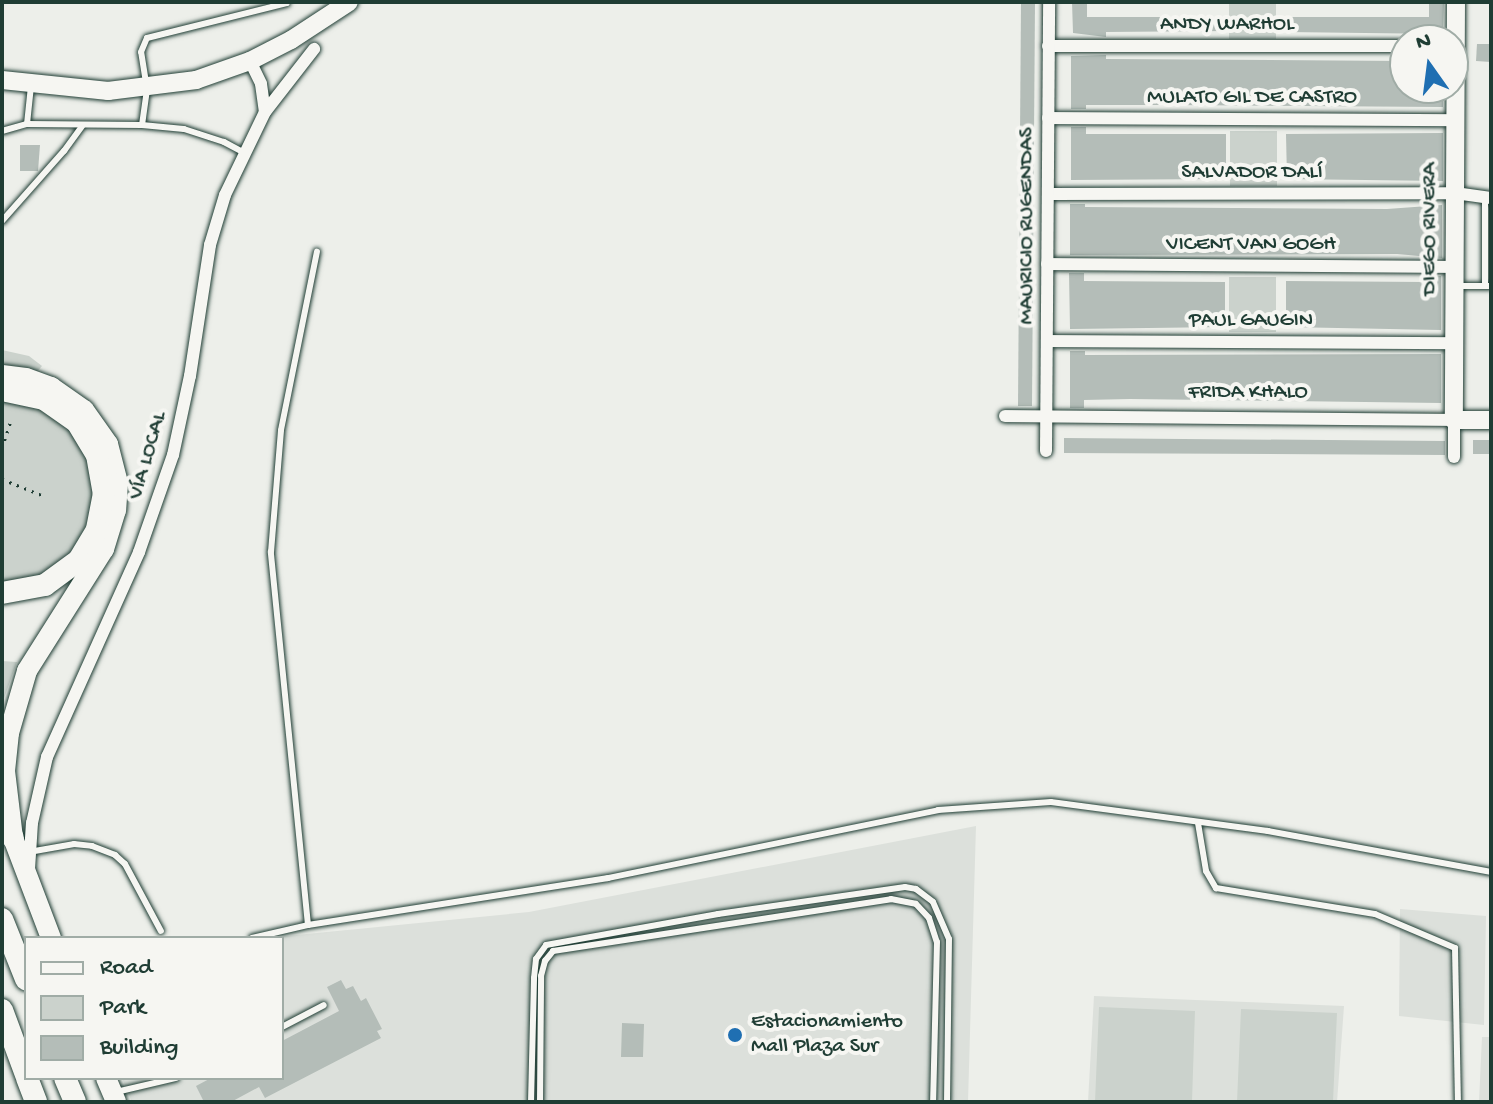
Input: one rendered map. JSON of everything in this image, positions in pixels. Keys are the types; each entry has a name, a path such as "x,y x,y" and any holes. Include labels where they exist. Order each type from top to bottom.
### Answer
{"highway":[{"path":"2,390 44,399 77,422 97,455 104,493 97,530 79,560 45,585 2,593"},
{"path":"2,811 21,845"},
{"path":"2,919 24,974"},
{"path":"2,1010 24,1071"},
{"path":"27,1080 36,1102"},
{"path":"66,1080 75,1102"}],"main road":[{"path":"2,375 51,387 84,410 108,444 118,483 116,510 104,549 37,652 18,691 5,771 29,880 50,936"}],"street":[{"path":"2,80 88,91 147,89 196,80 250,61 291,40 349,2"},
{"name":"MAURICIO RUGENDAS","path":"1046,451 1049,2"},
{"name":"DIEGO RIVERA","path":"1456,2 1456,24"},
{"name":"ANDY WARHOL","path":"1048,46 1389,46"},
{"name":"VÍA LOCAL","path":"21,845 54,738 139,552 169,468 190,376 210,245 225,195 243,152 265,112 314,49"},
{"path":"250,61 261,84 265,112"},
{"name":"DIEGO RIVERA","path":"1454,457 1456,104"},
{"name":"MULATO GIL DE CASTRO","path":"1048,118 1456,120"},
{"name":"SALVADOR DALÍ","path":"1048,194 1455,193 1488,197"},
{"name":"VICENT VAN GOGH","path":"1047,264 1455,276"},
{"name":"PAUL GAUGIN","path":"1047,341 1455,343"},
{"name":"FRIDA KHALO","path":"1005,416 1491,420"}],"lane":[{"path":"142,125 147,89 141,52 147,38 287,3"},
{"path":"27,124 31,85"},
{"path":"2,131 27,124 142,125 184,129 224,142 243,152"},
{"path":"2,221 82,126"},
{"path":"1455,276 1488,286 1488,197"},
{"path":"308,925 271,552 281,430 317,252"},
{"path":"261,936 308,925 608,878 938,810 1051,802 1268,831 1491,872"},
{"path":"1198,823 1206,871 1216,888 1375,914 1455,948 1458,1102"},
{"path":"21,845 74,844 92,846 115,855 125,864 161,931"},
{"path":"531,1102 534,978 536,959 546,945 718,914 905,887 916,889 933,902 945,922 949,939 947,1102"},
{"path":"540,1102 541,976 545,961 553,951 891,899 916,904 929,918 937,942 933,1102"},
{"path":"284,1026 324,1005"},
{"path":"111,1091 166,1080"}],"path":[{"path":"2,448 11,420"},
{"path":"2,479 44,496"}],"shaded area":[{"path":"976,826 968,1102 132,1102 123,1080 284,1080 284,936 529,912"},
{"path":"1400,909 1486,916 1484,1025 1399,1016"},
{"path":"1094,996 1344,1006 1337,1102 1088,1102"},
{"path":"1482,1037 1491,1037 1491,1102 1479,1102"}],"green space":[{"path":"1229,2 1276,2 1276,39 1229,39"},
{"path":"1230,131 1277,131 1277,186 1230,186"},
{"path":"1229,277 1276,277 1276,332 1229,332"},
{"path":"2,350 29,356 42,366 36,373 2,372"},
{"path":"2,400 31,402 72,431 86,455 93,487 92,508 81,538 64,560 44,574 2,584"},
{"path":"2,661 17,662 2,704"},
{"path":"1099,1007 1195,1011 1192,1102 1095,1102"},
{"path":"1241,1009 1337,1013 1333,1102 1237,1102"}],"building":[{"path":"1021,2 1035,2 1032,406 1018,406"},
{"path":"1072,2 1087,2 1087,17 1227,17 1227,31 1106,32 1106,37 1073,33"},
{"path":"1429,2 1444,2 1443,24 1389,24 1389,33 1287,32 1287,17 1429,17"},
{"path":"1477,44 1491,44 1491,62 1476,61"},
{"path":"1106,55 1106,59 1389,61 1389,104 1443,104 1443,107 1086,105 1086,109 1071,109 1071,56"},
{"path":"1071,127 1086,127 1086,134 1226,134 1226,179 1071,180"},
{"path":"1443,133 1443,181 1287,179 1286,134"},
{"path":"20,145 40,145 38,171 20,171"},
{"path":"1070,204 1085,204 1085,207 1387,209 1442,205 1442,258 1397,254 1070,255"},
{"path":"1069,273 1084,273 1084,281 1225,282 1225,327 1070,329"},
{"path":"1428,276 1441,276 1441,330 1286,327 1286,281 1427,282"},
{"path":"1070,351 1085,351 1085,355 1441,354 1441,403 1130,399 1084,400 1084,408 1070,408"},
{"path":"1064,438 1445,441 1445,455 1064,453"},
{"path":"1473,440 1491,440 1491,454 1473,454"},
{"path":"341,980 346,989 353,986 361,1001 366,998 382,1029 377,1031 381,1038 265,1098 259,1087 231,1102 204,1102 196,1086 207,1080 284,1080 284,1040 339,1011 327,987"},
{"path":"622,1023 644,1024 643,1057 621,1057"}],"place":[{"name":"Estacionamiento Mall Plaza Sur","path":"735,1035"}]}
